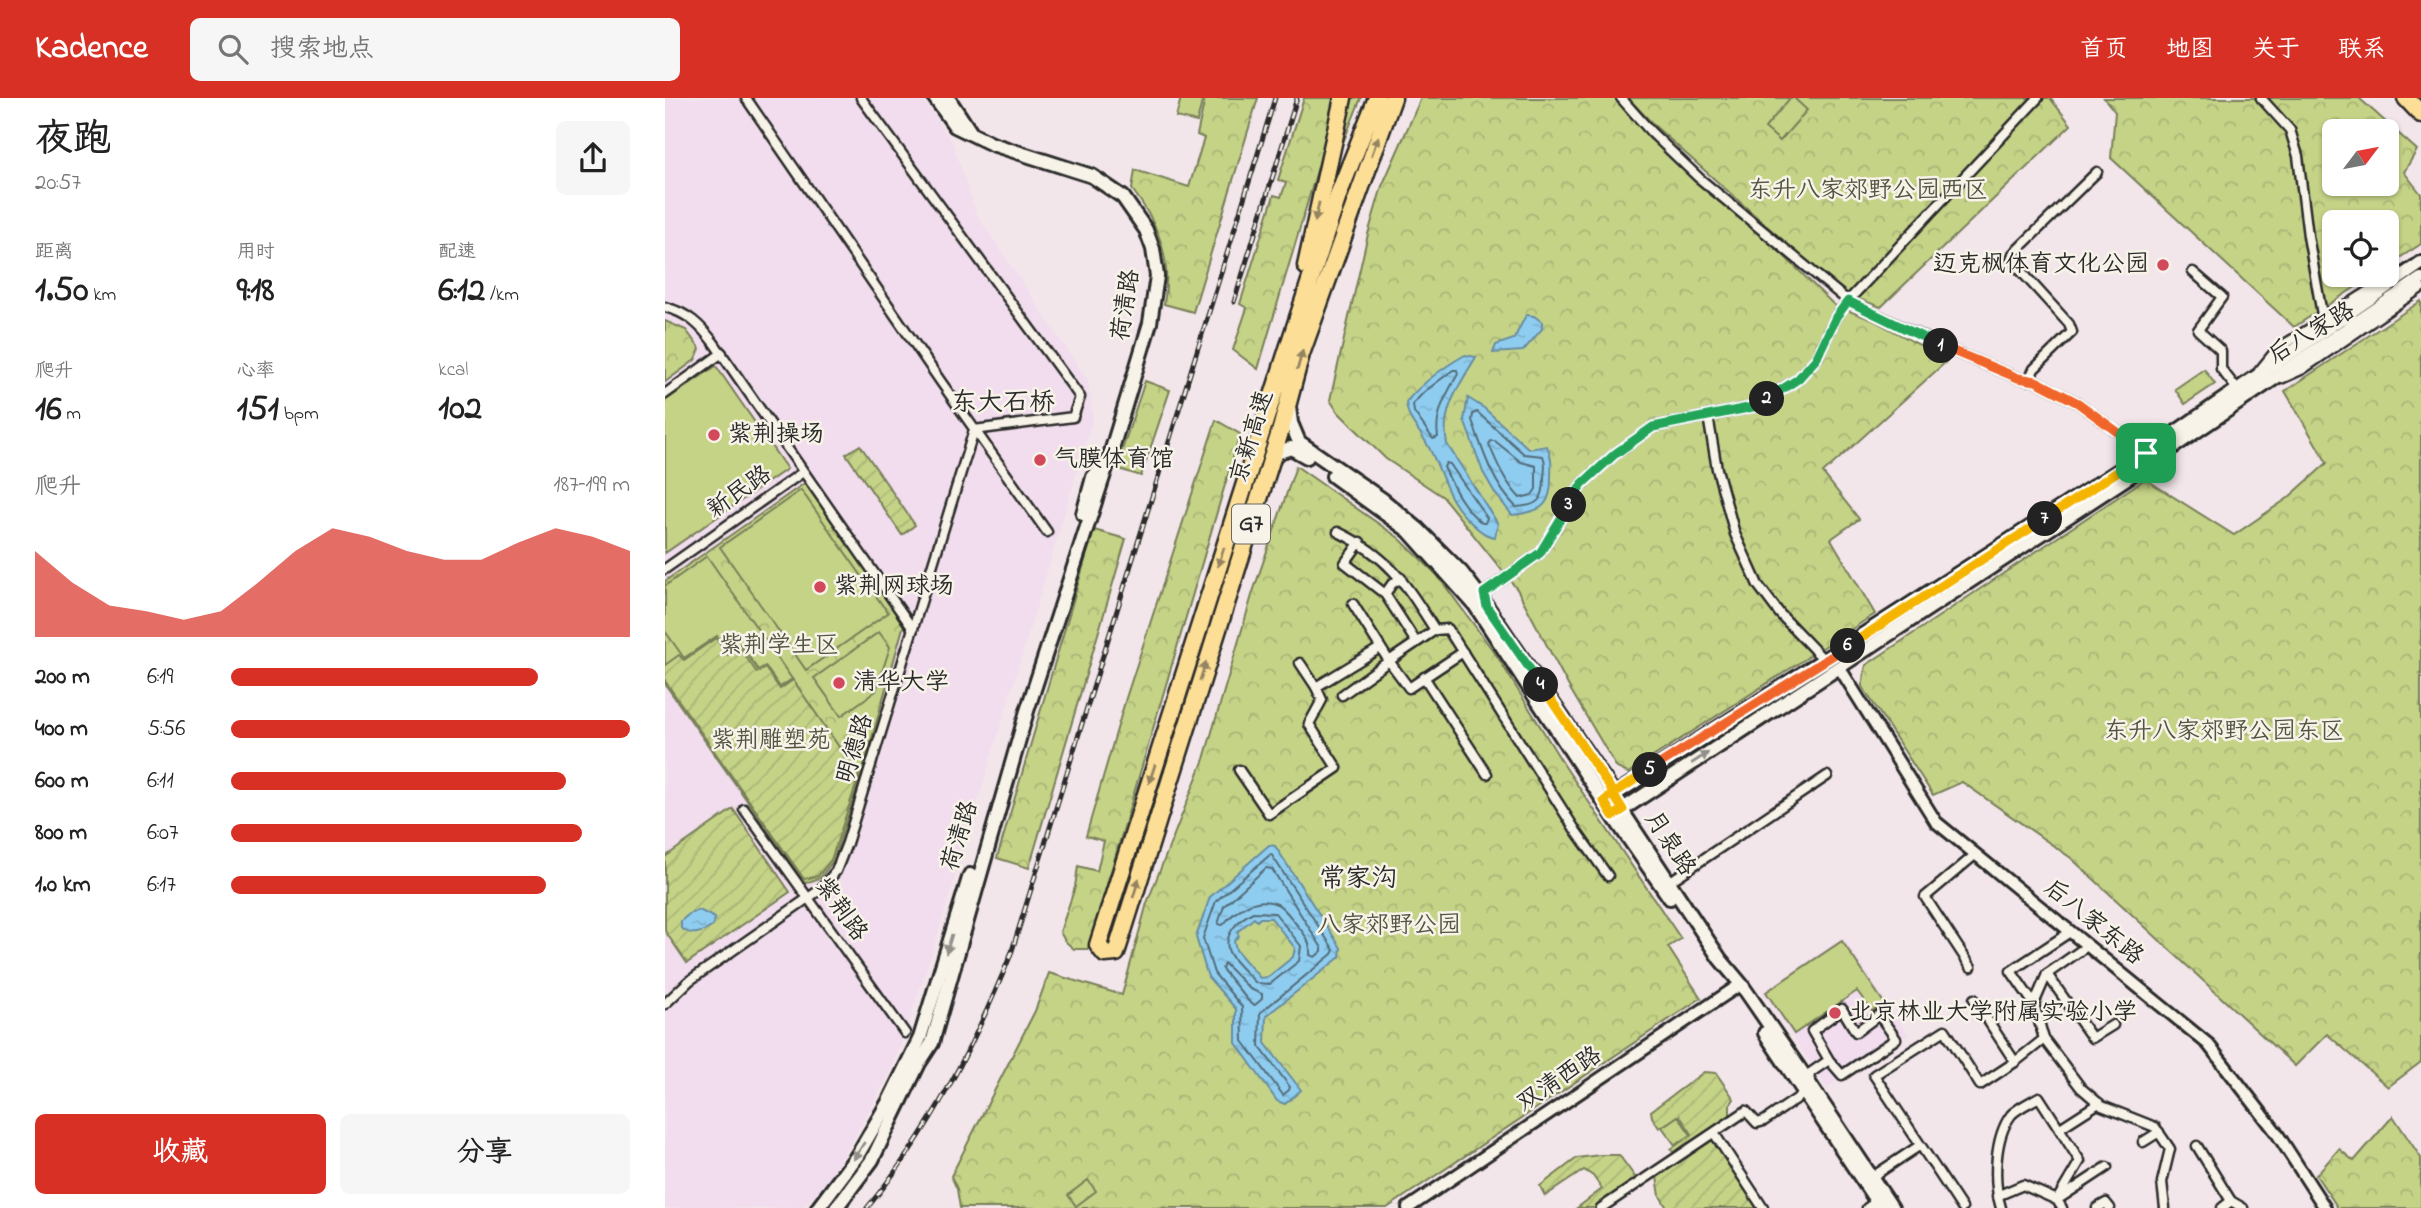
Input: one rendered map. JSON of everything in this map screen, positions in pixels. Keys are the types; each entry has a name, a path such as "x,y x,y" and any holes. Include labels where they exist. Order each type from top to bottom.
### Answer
{"highway":[{"path":"1292,336 1343,98"},
{"path":"2406,98 2421,114"},
{"name":"京新高速","path":"1389,101 1301,354 1272,458 1115,953 1105,954 1098,945 1339,193 1389,101"}],"main road":[{"name":"荷清路","path":"836,1208 872,1160 919,1063 1093,477 1108,462 1150,323 1157,276 1153,249 1146,230 1123,197 1092,176 992,144 955,126 935,98"},
{"path":"948,98 971,133"},
{"path":"2293,357 2421,263"},
{"path":"2293,357 2421,279"},
{"name":"后八家路","path":"1618,813 2142,468 2293,357"},
{"name":"后八家路","path":"1609,798 2146,453 2237,389 2255,384"},
{"name":"月泉路","path":"1289,399 1291,423 1299,442 1383,500 1418,529 1461,572 1487,607 1716,964 1892,1208"},
{"name":"月泉路","path":"1272,458 1286,449 1298,451 1409,531 1475,605 1609,798"},
{"name":"月泉路","path":"1618,813 1720,959 1741,984 1807,1088 1875,1206"},
{"path":"905,1032 926,1040"},
{"name":"荷清路","path":"818,1208 857,1156 926,1040"}],"street":[{"path":"746,98 1047,532"},
{"path":"862,98 1080,397 1073,417 974,430"},
{"path":"1621,98 1699,177 1848,301 1953,351 2018,378 2036,381 2078,403 2146,453"},
{"path":"1487,607 1484,593 1540,553 1582,484 1615,454 1653,427 1753,407 1798,379 1816,359 1836,317 1848,301 2038,98"},
{"path":"2261,98 2290,131 2298,156 2308,236 2323,320"},
{"path":"2029,380 2034,369 2072,332 2069,324 2011,260 2013,254 2097,172"},
{"name":"后八家路","path":"2255,384 2277,349 2421,256"},
{"path":"2193,272 2222,297 2198,330 2221,351 2221,369 2237,389"},
{"name":"后八家路","path":"2255,384 2303,369 2421,288"},
{"path":"665,307 680,311 691,318 722,353 913,629"},
{"path":"665,394 722,353"},
{"path":"1708,416 1717,469 1735,534 1758,585 1780,614 1825,661"},
{"name":"明德路","path":"665,1004 689,981 807,899 831,878 840,862 974,430"},
{"name":"新民路","path":"665,569 803,472"},
{"path":"1338,532 1360,542 1401,578 1435,630"},
{"path":"1360,542 1345,563 1385,594 1416,642"},
{"path":"1385,594 1392,584 1401,578"},
{"path":"1353,604 1409,688 1462,652"},
{"path":"1342,695 1435,630 1448,629 1576,831 1608,876"},
{"path":"1316,687 1380,648"},
{"path":"1239,770 1269,814 1338,768 1309,724 1322,700 1300,663"},
{"name":"后八家东路","path":"1839,667 1936,822 2208,1044 2276,1132 2324,1208"},
{"path":"1424,677 1487,774"},
{"path":"1675,878 1827,776"},
{"name":"紫荆路","path":"744,809 905,1032"},
{"path":"1971,967 1925,897 1976,854"},
{"path":"2070,932 2011,971 2033,1004 2044,1039 2081,1088 2099,1103 2155,1127 2159,1132 2170,1149 2162,1182 2165,1208"},
{"path":"2033,1004 2047,974 2087,946"},
{"path":"2047,974 2092,1038 2113,1025"},
{"name":"双清西路","path":"1408,1208 1735,988"},
{"path":"1974,999 2015,1062"},
{"path":"1843,1009 1856,1032 1879,1015 1896,1039 1842,1075 1829,1060 1812,1031 1843,1009"},
{"path":"1962,1208 1874,1075 1945,1030 1980,1085 2044,1039"},
{"path":"1601,1208 1746,1111 1757,1123 1764,1121 1807,1088 1810,1073 1829,1060"},
{"path":"2000,1208 1997,1196 1997,1148 2011,1114 2039,1097 2080,1161 2057,1200"},
{"path":"2060,1128 2099,1103"},
{"path":"2143,1142 2159,1132"},
{"path":"1714,1133 1763,1208"},
{"path":"1878,1173 1919,1146"},
{"path":"2197,1146 2231,1201 2243,1208"},
{"path":"2057,1200 2107,1167"},
{"path":"1997,1196 2023,1185 2057,1200 2062,1208"},
{"path":"2222,1208 2231,1201"},
{"path":"2097,1208 2106,1203 2110,1208"}],"shaded area":[{"name":"清华大学","path":"665,98 922,98 953,144 977,215 1088,381 1093,419 934,947 905,1033 889,1075 834,1173 803,1208 665,1208"},
{"name":"北京林业大学附属实验小学","path":"1843,937 1908,1034 1827,1088 1762,992"}],"green space":[{"path":"1181,98 1203,98 1197,122 1176,117"},
{"path":"1205,98 1258,98 1193,312 1164,304 1165,257 1150,216 1132,189 1135,170 1189,187 1204,138 1197,135"},
{"path":"1304,98 1361,98 1338,155 1321,157 1258,369 1233,350 1247,308 1240,304 1274,195 1281,197 1286,183 1278,180"},
{"path":"1421,98 1623,98 1834,305 1875,321 1948,360 1823,473 1859,519 1831,539 1875,614 1628,773 1617,768 1569,687 1517,589 1443,497 1386,459 1338,412 1330,400 1368,234 1382,186"},
{"name":"东升八家郊野公园西区","path":"1628,98 2050,98 2071,125 1881,307 1842,293 1656,127"},
{"path":"1790,98 1794,98 1807,110 1780,141 1765,128"},
{"path":"2104,98 2359,98 2382,119 2322,119 2322,196 2399,196 2399,134 2417,150 2404,172 2421,194 2421,244 2399,258 2399,210 2322,210 2322,287 2356,287 2294,327 2111,158 2115,112"},
{"name":"东升八家郊野公园东区","path":"2421,301 2421,1062 2388,1087 2327,1034 2295,1066 2071,858 1962,782 1933,795 1862,686 1866,665 2145,479 2234,535 2288,498 2327,463 2285,391"},
{"path":"665,321 686,330 700,349 695,360 665,382"},
{"name":"紫荆操场","path":"716,366 787,469 665,553 665,401"},
{"path":"2204,369 2215,384 2185,404 2175,389"},
{"path":"1145,381 1170,390 1141,476 1116,468"},
{"path":"1216,420 1240,434 1088,949 1074,949 1060,932 1075,887 1078,866 1097,871 1104,841 1086,836 1126,698"},
{"path":"860,445 915,525 902,535 846,454"},
{"name":"八家郊野公园","path":"1296,466 1399,538 1437,575 1497,656 1564,765 1681,939 1668,947 1701,998 1387,1208 960,1208 957,1189 951,1176 1035,1011 1049,973 1122,995 1147,903 1204,759 1253,592"},
{"name":"紫荆学生区","path":"805,483 904,624 863,770 833,861 820,878 805,883 665,684 665,581"},
{"name":"紫荆网球场","path":"801,490 888,613 806,670 720,547"},
{"path":"1094,530 1126,539 1029,868 997,858"},
{"path":"707,556 792,679 780,687 765,666 758,670 740,644 728,652 717,636 684,658 665,631 665,586"},
{"path":"879,632 890,647 876,691 841,716 814,678"},
{"name":"紫荆雕塑苑","path":"716,638 728,655 740,648 757,673 765,668 780,689 793,680 859,776 831,860 818,876 804,879 665,681 665,665 679,655 684,660"},
{"path":"733,809 790,892 687,963 665,931 665,857"},
{"path":"1842,941 1884,1003 1872,1011 1857,991 1794,1034 1766,992"},
{"path":"1704,1072 1716,1073 1734,1099 1730,1105 1730,1119 1680,1152 1673,1152 1671,1149 1692,1134 1680,1116 1659,1128 1651,1111"},
{"path":"1678,1116 1691,1135 1675,1145 1662,1127"},
{"path":"2393,1116 2421,1158 2421,1208 2338,1208 2316,1175 2339,1149 2354,1161"},
{"path":"1712,1139 1718,1143 1761,1208 1667,1208 1660,1196 1657,1177"},
{"path":"1619,1155 1638,1181 1597,1208 1577,1208 1602,1189 1593,1176 1584,1170 1545,1196 1540,1186 1577,1158"},
{"path":"1088,1180 1096,1191 1076,1206 1068,1195"}],"water":[{"path":"1526,315 1534,316 1542,322 1542,329 1523,351 1493,353 1496,345 1514,339"},
{"path":"1465,355 1476,357 1449,409 1446,420 1447,444 1498,524 1495,537 1479,530 1458,508 1433,456 1411,419 1406,402 1441,370"},
{"path":"1468,398 1484,408 1529,449 1547,446 1551,463 1550,489 1542,507 1512,515 1495,493 1483,472 1464,420"},
{"path":"1269,845 1275,846 1341,948 1340,957 1266,1016 1265,1043 1301,1090 1285,1104 1277,1101 1236,1043 1236,1009 1208,977 1196,937 1210,897","holes":["1254,918 1257,921 1260,918 1271,918 1295,948 1293,957 1268,977 1260,978 1236,950 1234,941 1239,936 1237,932"]},
{"path":"699,910 715,918 713,926 697,933 681,928 681,921"}],"railway":[{"path":"867,1208 911,1149 949,1087 1011,954 1275,98"},
{"path":"1234,302 1297,98"}],"place":[{"name":"迈克枫体育文化公园","path":"2163,265"},
{"name":"紫荆操场","path":"714,435"},
{"name":"气膜体育馆","path":"1040,460"},
{"name":"紫荆网球场","path":"820,587"},
{"name":"清华大学","path":"839,683"},
{"name":"北京林业大学附属实验小学","path":"1835,1013"}],"district":[{"name":"东大石桥","path":"1003,404"},
{"name":"常家沟","path":"1358,880"}],"route":[{"path":"2146,453 1613,794 1623,810 1613,816 1604,801 1613,794 1609,786 1487,607 1484,593 1540,553 1582,484 1615,454 1653,427 1753,407 1798,379 1816,359 1836,317 1848,301 1953,351 2018,378 2036,381 2078,403 2146,453"}]}
